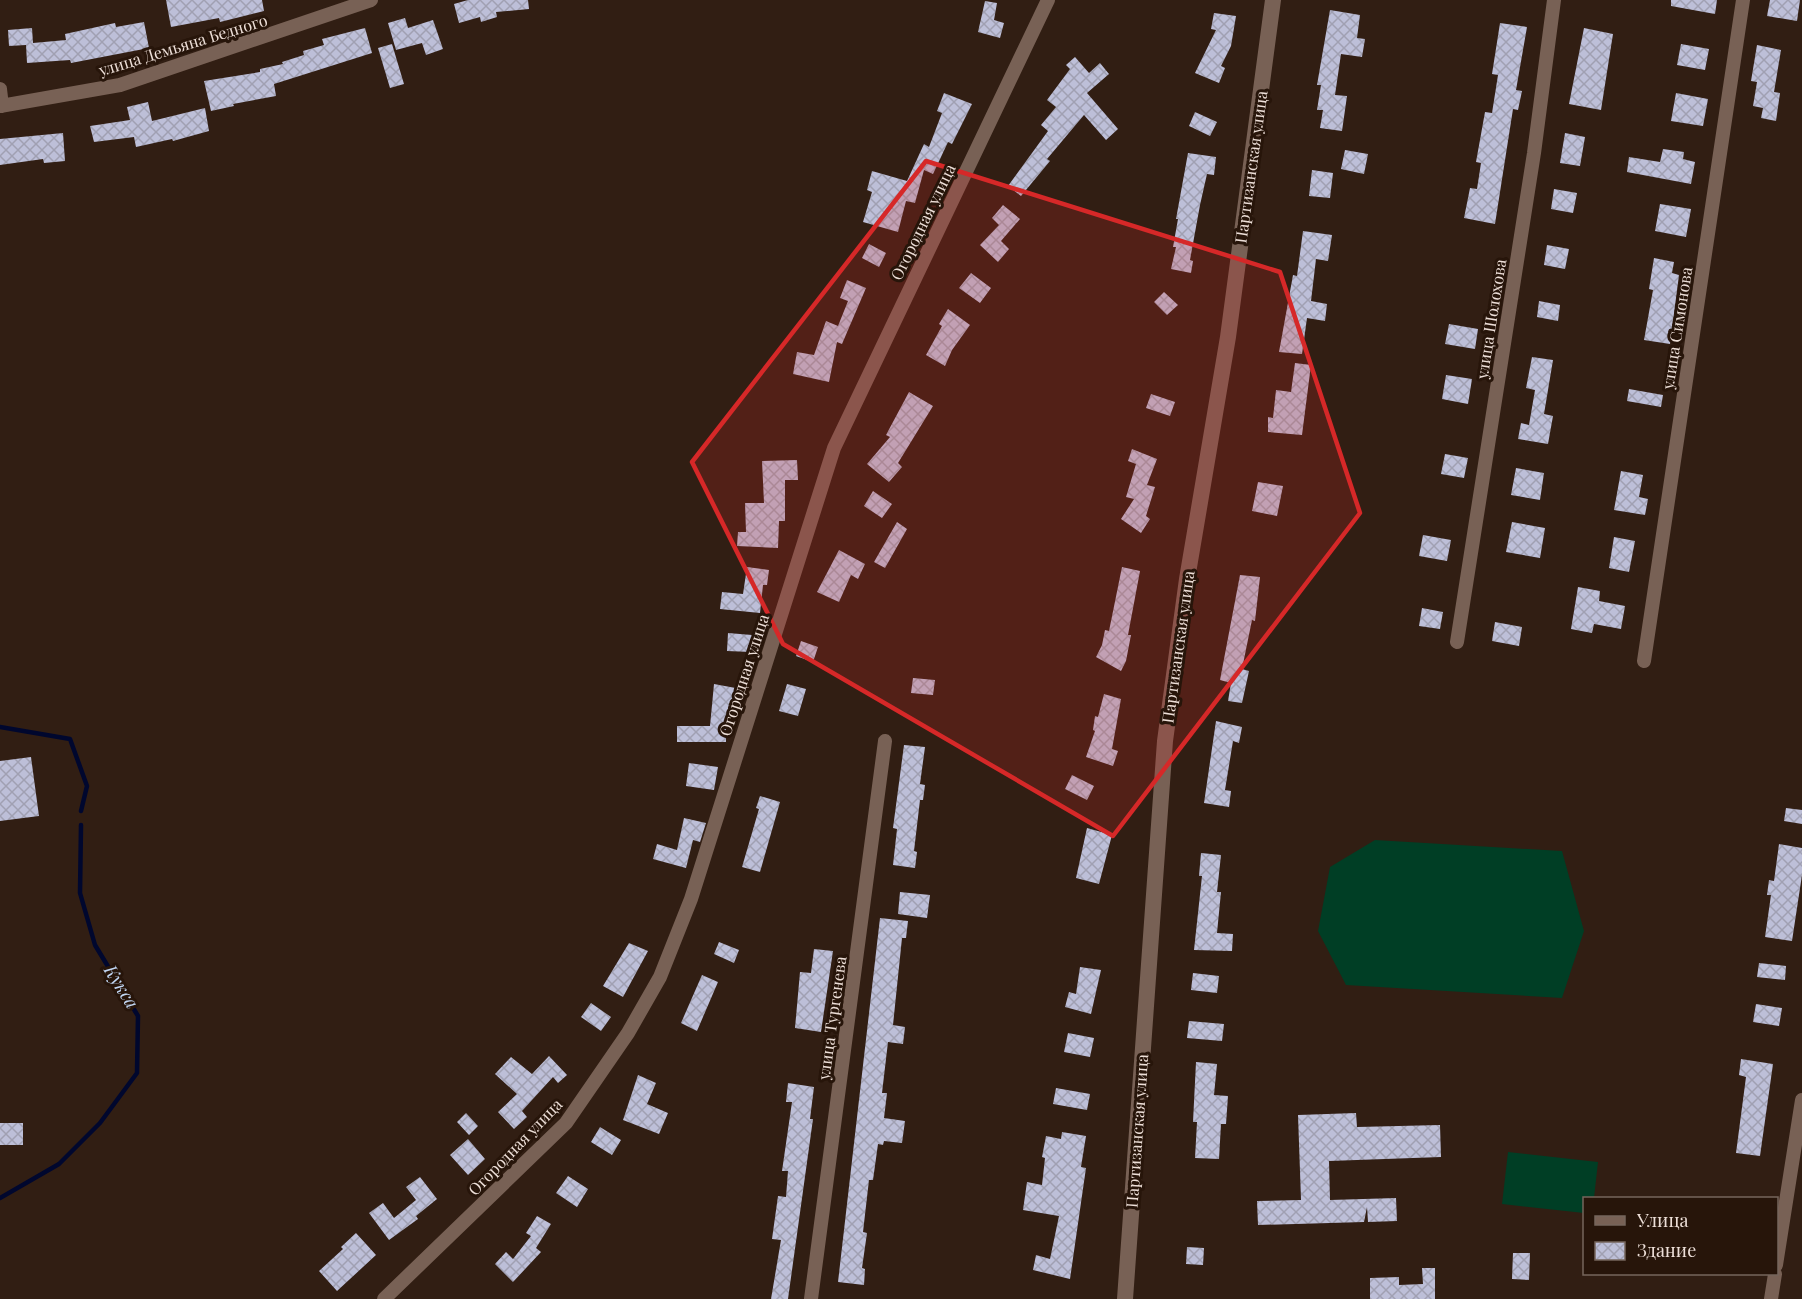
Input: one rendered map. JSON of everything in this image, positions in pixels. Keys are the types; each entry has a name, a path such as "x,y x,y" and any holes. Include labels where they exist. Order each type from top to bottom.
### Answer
{"street":[{"name":"улица Демьяна Бедного","path":"1,106 120,85 371,0"},
{"name":"Огородная улица","path":"384,1299 566,1123 628,1033 660,977 691,899 834,448 1048,0"},
{"name":"Партизанская улица","path":"1125,1299 1165,741 1186,579 1228,338 1273,0"},
{"name":"улица Шолохова","path":"1457,642 1534,153 1554,0"},
{"name":"улица Симонова","path":"1644,661 1743,0"},
{"path":"0,89 1,106"},
{"name":"улица Тургенева","path":"811,1299 885,741"},
{"path":"1778,1252 1802,1100"},
{"path":"1771,1299 1775,1275"}],"highlighted area":[{"path":"926,161 1280,272 1360,513 1113,836 783,644 692,462"}],"green space":[{"path":"1375,840 1562,851 1584,931 1562,998 1346,985 1318,931 1330,867"},
{"path":"1508,1152 1598,1162 1594,1197 1583,1197 1583,1213 1502,1204"}],"building":[{"path":"166,0 262,0 264,11 220,22 219,18 171,27"},
{"path":"468,0 528,0 529,9 496,12 497,17 481,22 480,17 459,23 454,4"},
{"path":"1671,0 1717,0 1715,14 1671,6"},
{"path":"1770,0 1800,0 1797,21 1767,16"},
{"path":"985,1 997,3 994,20 1004,23 1000,38 978,32"},
{"path":"1330,10 1360,15 1357,38 1365,39 1362,57 1341,54 1335,95 1347,96 1342,131 1320,128 1323,110 1317,110 1321,85 1317,85"},
{"path":"1214,13 1236,16 1231,46 1221,66 1225,68 1219,83 1195,73 1216,30 1211,29"},
{"path":"405,18 408,28 433,20 443,49 426,55 422,43 396,50 388,23"},
{"path":"144,22 149,48 71,63 70,60 27,63 26,45 9,46 8,30 32,28 33,43 66,40 65,34 115,23 116,27"},
{"path":"1500,23 1527,27 1516,90 1522,91 1518,110 1513,109 1495,224 1464,218 1470,188 1477,189 1481,163 1476,162 1485,112 1492,113 1498,75 1492,74"},
{"path":"365,28 372,53 274,84 276,96 233,104 234,106 211,111 204,81 260,72 260,69 283,64 282,62 304,55 303,51 324,45 322,39"},
{"path":"1584,28 1613,34 1601,110 1569,104"},
{"path":"392,44 404,84 390,88 378,48"},
{"path":"1681,44 1709,49 1705,70 1677,65"},
{"path":"1757,45 1781,50 1774,92 1780,93 1776,121 1761,118 1763,108 1753,106 1757,82 1751,81"},
{"path":"1075,57 1089,73 1100,63 1109,74 1087,93 1118,129 1106,140 1084,115 1047,159 1050,161 1021,196 1008,186 1048,131 1041,125 1056,107 1047,100 1070,69 1066,65"},
{"path":"944,93 972,104 952,144 948,142 933,174 924,170 915,203 906,201 898,232 863,222 872,192 867,190 872,171 907,181 924,144 929,147 942,113 937,111"},
{"path":"1676,93 1708,99 1703,126 1671,121"},
{"path":"148,102 152,121 205,108 209,131 173,141 172,139 136,147 134,137 94,142 90,126 130,120 127,107"},
{"path":"1195,112 1217,122 1210,136 1189,126"},
{"path":"63,133 65,161 44,163 43,159 0,165 0,139"},
{"path":"1565,133 1585,137 1580,166 1560,163"},
{"path":"1663,149 1684,152 1683,159 1695,162 1691,184 1627,172 1629,157 1660,162"},
{"path":"1345,150 1368,154 1364,174 1341,169"},
{"path":"1188,153 1216,157 1214,175 1207,174 1200,205 1190,260 1193,261 1191,273 1171,269 1176,247 1173,247 1178,219 1176,219"},
{"path":"1312,170 1333,173 1330,198 1309,196"},
{"path":"1554,189 1577,193 1573,213 1551,209"},
{"path":"1660,204 1691,209 1686,237 1655,231"},
{"path":"1003,205 1020,219 1001,241 1009,249 998,262 980,245 999,225 992,218"},
{"path":"1303,231 1332,235 1328,261 1316,259 1311,301 1327,304 1325,321 1307,318 1302,354 1279,352 1293,275 1297,276"},
{"path":"869,244 886,253 879,267 862,258"},
{"path":"1547,245 1569,249 1565,269 1544,265"},
{"path":"1654,258 1674,262 1672,273 1679,275 1670,344 1644,340 1653,290 1649,289"},
{"path":"971,273 991,288 980,303 959,288"},
{"path":"847,280 866,288 842,344 837,342 829,382 793,374 797,352 814,355 826,321 838,326 848,301 840,298"},
{"path":"1164,292 1178,305 1167,315 1154,302"},
{"path":"1539,301 1560,305 1558,321 1537,317"},
{"path":"948,309 970,325 952,350 945,366 926,355 942,326 939,324"},
{"path":"1449,324 1478,329 1475,349 1445,344"},
{"path":"1532,357 1553,360 1544,414 1553,416 1548,444 1518,439 1521,423 1529,425 1535,390 1526,388"},
{"path":"1295,363 1311,365 1302,435 1268,432 1268,417 1273,418 1276,390 1291,392"},
{"path":"1446,375 1472,379 1468,404 1442,399"},
{"path":"1629,389 1663,395 1661,407 1627,401"},
{"path":"909,392 933,406 898,463 902,467 889,482 867,464 890,437 886,435"},
{"path":"1151,394 1175,402 1170,416 1146,408"},
{"path":"1132,449 1157,459 1147,485 1155,487 1146,516 1150,519 1141,533 1121,519 1134,499 1126,497 1136,464 1128,461"},
{"path":"1445,454 1468,458 1464,478 1441,474"},
{"path":"797,460 798,480 785,480 785,521 779,521 778,548 737,546 738,532 746,532 745,503 764,503 762,461"},
{"path":"1516,468 1544,473 1540,500 1511,495"},
{"path":"1621,471 1643,475 1639,497 1648,499 1645,515 1614,510"},
{"path":"1258,482 1283,486 1277,516 1252,511"},
{"path":"873,491 892,504 882,518 864,506"},
{"path":"897,522 907,529 885,568 874,562"},
{"path":"1512,522 1545,528 1540,558 1506,552"},
{"path":"1423,535 1451,540 1447,561 1419,556"},
{"path":"1614,537 1635,541 1629,572 1609,568"},
{"path":"839,550 865,564 858,579 851,575 839,602 817,592"},
{"path":"747,567 769,570 767,585 763,585 760,613 720,609 722,592 743,594"},
{"path":"1122,567 1140,571 1128,635 1131,635 1126,661 1121,671 1096,657 1102,645 1105,630 1109,631"},
{"path":"1240,575 1260,577 1255,621 1252,620 1242,669 1249,671 1242,703 1228,701 1231,683 1220,680"},
{"path":"1578,587 1600,591 1599,601 1625,606 1621,629 1594,624 1592,633 1571,629"},
{"path":"1422,608 1443,612 1440,629 1419,626"},
{"path":"1495,622 1522,627 1519,646 1492,641"},
{"path":"728,633 752,635 751,652 727,651"},
{"path":"801,641 818,647 813,662 796,656"},
{"path":"913,678 935,680 933,695 911,693"},
{"path":"714,684 741,689 736,720 726,718 726,742 677,742 677,726 710,726"},
{"path":"787,684 806,689 798,716 779,711"},
{"path":"1104,694 1121,699 1112,749 1118,751 1113,766 1086,757 1095,731 1093,730 1095,716 1098,717"},
{"path":"1216,721 1242,727 1239,743 1233,741 1225,790 1231,791 1229,807 1204,803"},
{"path":"904,745 925,747 920,784 925,785 923,800 920,800 914,851 917,852 915,868 893,865 897,829 893,828"},
{"path":"31,757 39,816 0,821 0,761"},
{"path":"689,763 718,767 714,790 686,786"},
{"path":"1072,775 1094,786 1087,800 1065,789"},
{"path":"760,796 780,802 760,872 742,867 759,809 756,808"},
{"path":"1786,808 1802,810 1802,824 1784,821"},
{"path":"684,818 706,823 700,842 693,840 686,868 653,859 657,844 677,850"},
{"path":"1087,828 1112,835 1099,884 1076,878"},
{"path":"1779,844 1802,848 1802,875 1792,941 1765,937 1771,895 1767,895 1769,880 1774,881"},
{"path":"1201,853 1221,855 1217,892 1221,892 1217,933 1233,934 1232,951 1194,950 1202,876 1199,876"},
{"path":"900,892 930,895 927,918 898,914"},
{"path":"880,918 908,921 906,938 902,938 893,1025 905,1027 903,1044 888,1042 882,1093 887,1093 884,1118 905,1121 902,1143 884,1141 883,1145 878,1144 873,1180 869,1180 863,1232 867,1233 862,1268 865,1269 864,1285 838,1282"},
{"path":"719,942 739,950 734,963 714,954"},
{"path":"629,943 648,951 623,997 603,986"},
{"path":"814,949 833,951 821,1032 795,1028 800,972 811,973"},
{"path":"1759,963 1786,966 1785,980 1757,977"},
{"path":"1080,967 1101,970 1091,1014 1065,1007 1069,992 1076,994"},
{"path":"1193,973 1219,976 1217,993 1191,990"},
{"path":"702,975 718,982 697,1031 681,1023"},
{"path":"591,1003 611,1017 601,1031 581,1017"},
{"path":"1756,1004 1782,1008 1779,1026 1753,1022"},
{"path":"1189,1021 1224,1024 1222,1041 1187,1038"},
{"path":"1068,1033 1094,1038 1090,1057 1064,1052"},
{"path":"549,1056 567,1075 558,1083 553,1077 522,1111 527,1117 514,1129 498,1112 517,1094 495,1074 511,1057 532,1074"},
{"path":"1741,1059 1773,1064 1760,1156 1736,1153 1746,1077 1739,1075"},
{"path":"1196,1062 1217,1064 1214,1095 1228,1096 1226,1124 1221,1124 1219,1159 1195,1158 1197,1122 1193,1122"},
{"path":"638,1075 656,1083 647,1104 668,1113 659,1134 623,1120"},
{"path":"788,1083 814,1087 810,1119 813,1119 788,1299 771,1299 781,1240 772,1239 778,1196 786,1197 788,1171 782,1171 792,1102 786,1102"},
{"path":"1056,1088 1090,1094 1087,1110 1053,1104"},
{"path":"466,1113 478,1126 469,1135 457,1122"},
{"path":"1356,1113 1357,1127 1440,1125 1441,1157 1329,1161 1330,1200 1396,1198 1397,1221 1368,1222 1367,1207 1364,1222 1258,1225 1257,1201 1301,1200 1298,1115"},
{"path":"0,1123 23,1123 23,1145 0,1145"},
{"path":"600,1127 621,1140 612,1155 591,1142"},
{"path":"1062,1132 1086,1136 1081,1167 1086,1168 1070,1279 1033,1270 1036,1255 1050,1259 1059,1216 1023,1210 1027,1182 1042,1185 1045,1158 1042,1157 1046,1136 1061,1139"},
{"path":"468,1139 485,1159 468,1175 450,1155"},
{"path":"568,1176 588,1189 577,1207 556,1193"},
{"path":"420,1177 437,1199 416,1216 418,1219 389,1240 369,1213 383,1203 394,1218 416,1200 406,1187"},
{"path":"537,1216 551,1224 536,1248 541,1252 513,1282 495,1264 506,1252 513,1259 531,1236 526,1233"},
{"path":"356,1233 376,1255 337,1291 319,1271 343,1249 341,1247"},
{"path":"1187,1247 1204,1248 1203,1265 1186,1264"},
{"path":"1513,1253 1530,1253 1529,1280 1512,1279"},
{"path":"1422,1268 1435,1268 1435,1299 1370,1299 1370,1278 1399,1277 1399,1285 1423,1284"}],"waterway":[{"name":"Кукса","path":"0,727 70,739 87,786 81,811"},
{"name":"Кукса","path":"0,1198 59,1164 100,1123 137,1073 138,1016 95,945 80,893 81,825"}]}
